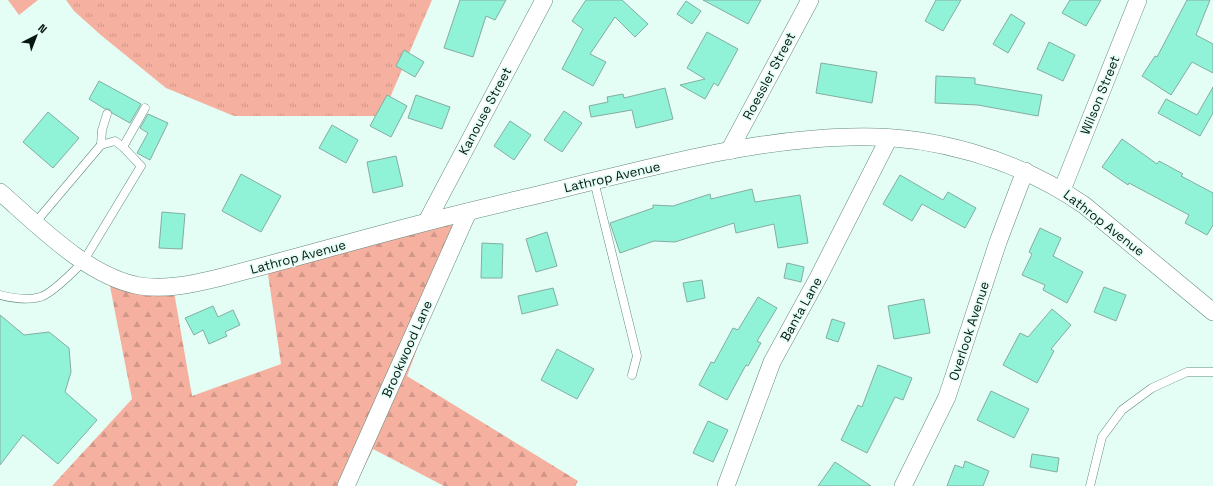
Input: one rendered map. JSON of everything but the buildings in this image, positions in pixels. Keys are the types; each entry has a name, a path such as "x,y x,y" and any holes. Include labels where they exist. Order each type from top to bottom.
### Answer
{"street":[{"name":"Kanouse Street","path":"427,221 544,0"},
{"name":"Roessler Street","path":"729,151 810,0"},
{"name":"Wilson Street","path":"1062,190 1138,0"},
{"name":"Lathrop Avenue","path":"0,192 66,250 83,262 117,279 140,286 163,287 197,283 218,278 427,221 650,168 729,151 789,141 851,136 889,138 944,146 990,158 1025,171 1062,190 1084,205 1213,312"},
{"name":"Banta Lane","path":"726,486 772,362 818,278 889,138"},
{"name":"Overlook Avenue","path":"903,486 947,397 998,242 1025,171"},
{"name":"Brookwood Lane","path":"346,486 468,212"}],"lane":[{"path":"123,147 145,108"},
{"path":"101,145 102,130 107,114"},
{"path":"0,295 24,299 40,297 48,293 83,262 141,166 123,147 115,141 101,145 35,223"},
{"path":"594,181 637,356 632,375"},
{"path":"1090,486 1102,437 1122,410 1152,388 1188,372 1213,372"}],"green space":[{"path":"8,0 38,0 19,15"},
{"path":"66,0 432,0 382,116 234,116 166,88 102,36 74,11"},
{"path":"467,214 407,376 578,481 575,486 444,486 373,449 355,486 52,486 132,399 108,276 173,286 192,396 281,364 267,267"}]}
